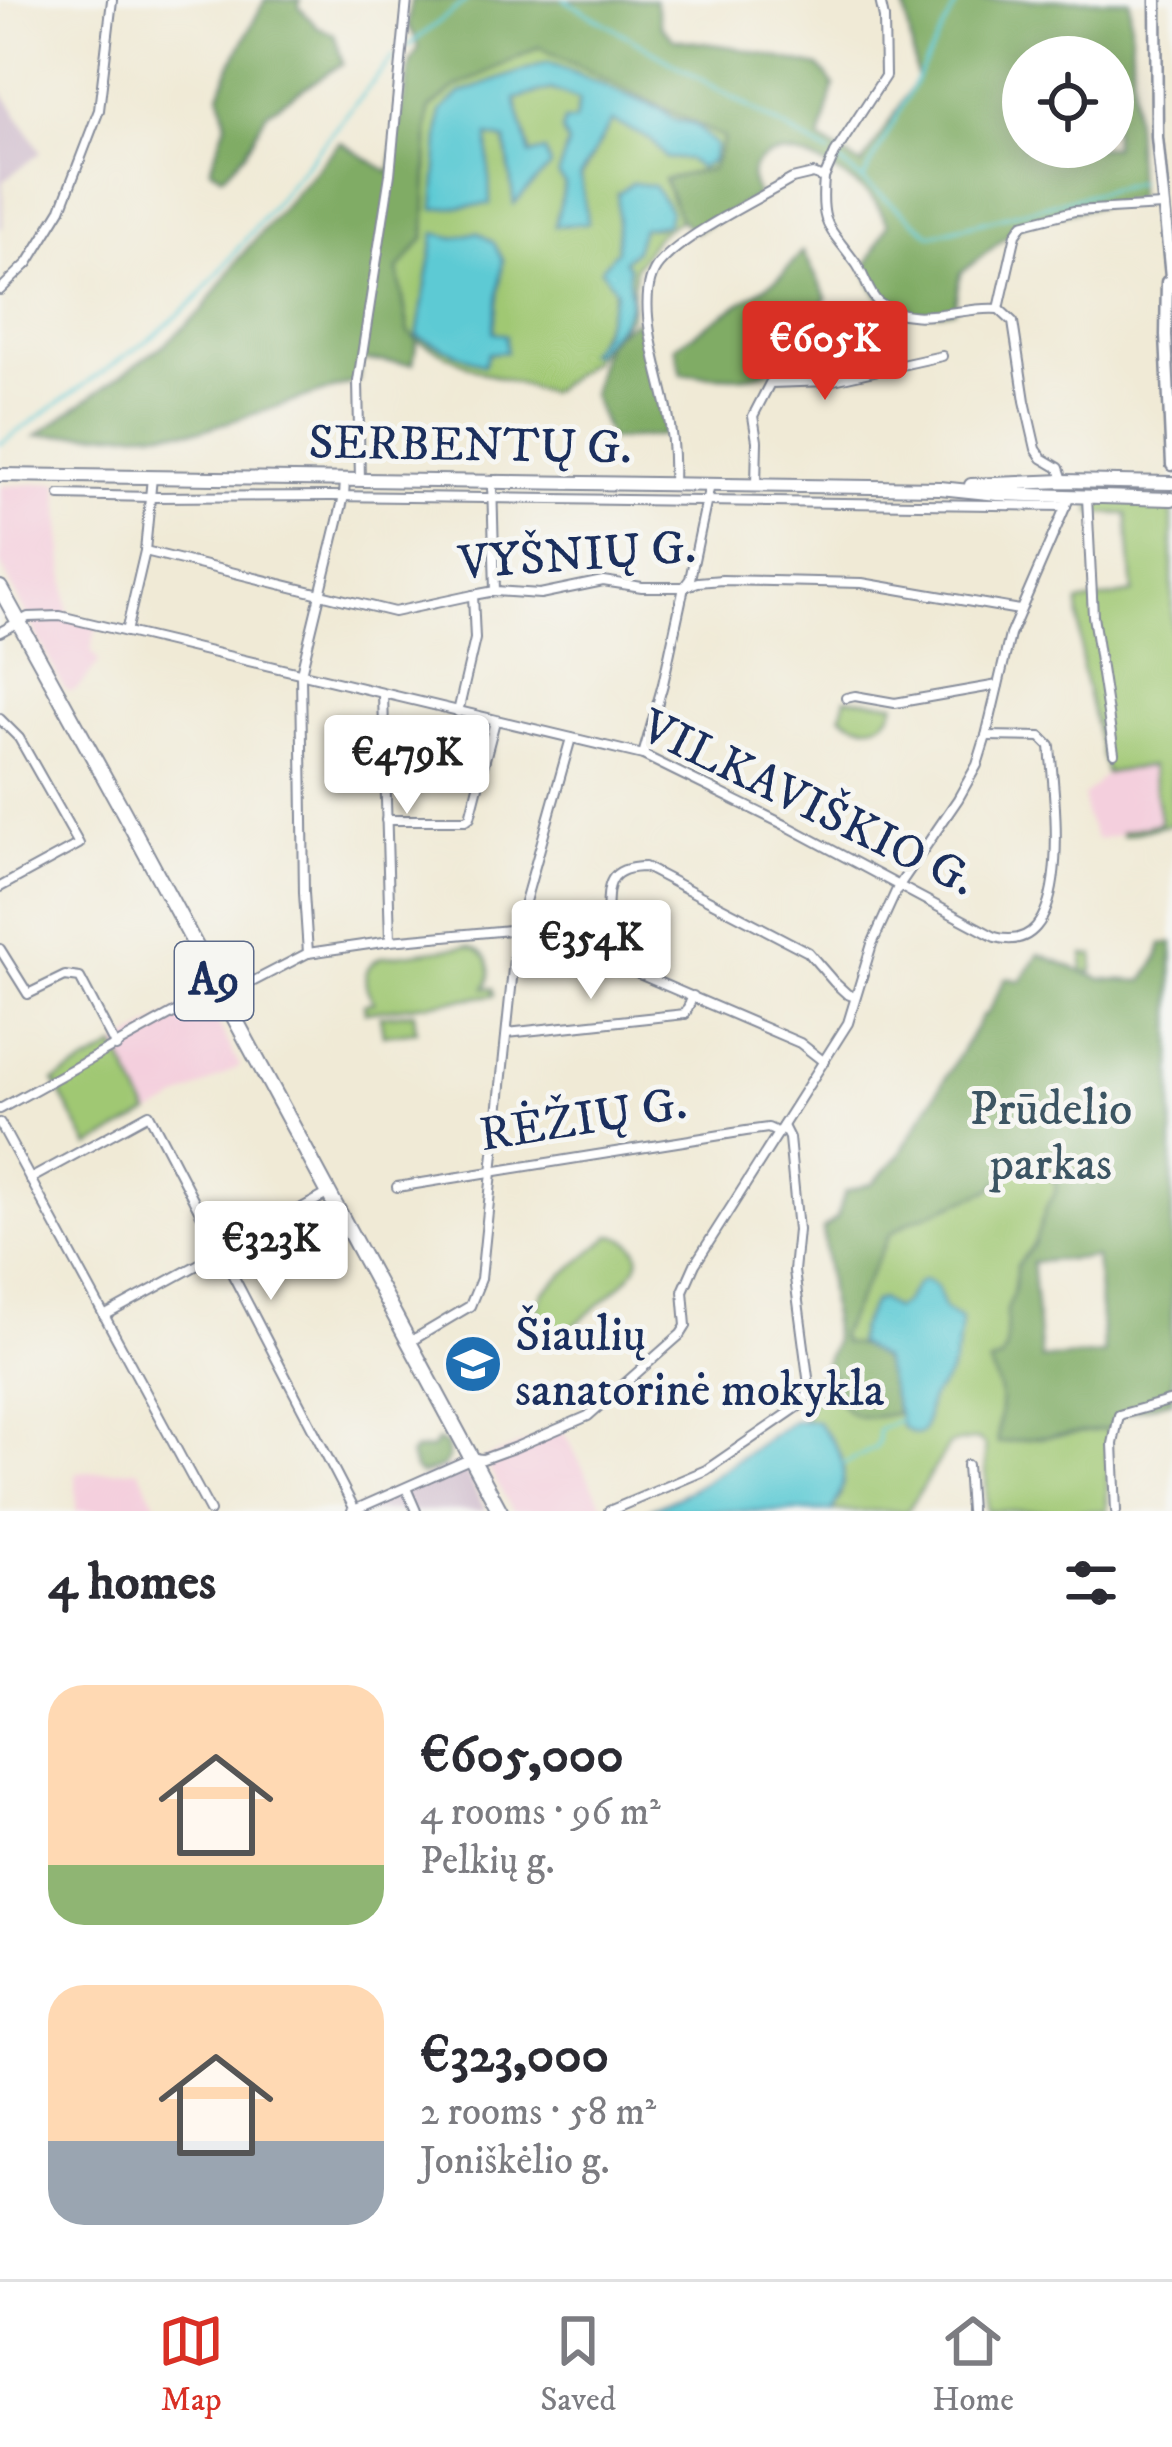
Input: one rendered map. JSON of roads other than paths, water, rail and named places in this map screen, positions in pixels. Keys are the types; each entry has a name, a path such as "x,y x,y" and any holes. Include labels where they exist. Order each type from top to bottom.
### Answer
{"highway":[{"name":"A9","path":"0,588 500,1511"}],"main road":[{"path":"1156,0 1157,137 1172,287"},
{"path":"1168,261 1172,465"},
{"name":"SERBENTŲ G.","path":"0,475 940,488 1068,501 1087,495 1172,499"},
{"name":"SERBENTŲ G.","path":"940,488 1063,481 1172,483"}],"street":[{"path":"0,290 28,263 61,209 99,110 112,0"},
{"path":"360,480 358,381 389,174 407,0"},
{"path":"880,0 885,76 824,178 821,210 828,229 879,302 905,313 935,316 980,307 999,309 1013,322 1036,449 1059,468 1063,481"},
{"path":"674,484 668,411 653,351 647,294 652,275 674,250 792,179 813,174 824,178"},
{"path":"999,309 1016,234 1023,224 1074,211 1163,206"},
{"path":"756,485 753,416 770,383 829,381 942,356"},
{"path":"126,632 146,551 152,477"},
{"path":"308,953 301,673 344,480"},
{"path":"492,482 495,591"},
{"path":"643,754 710,485"},
{"path":"30,1179 149,1114 354,1510 472,1458 517,1447 588,1417 686,1327 683,1291 688,1277 848,1023 872,944 898,887 977,765 1010,634 1068,501 60,495"},
{"path":"1087,495 1093,616 1114,753"},
{"name":"VYŠNIŲ G.","path":"146,551 394,612 495,591 540,594 603,581 684,587 722,580 862,583 1019,610"},
{"path":"458,712 475,639 473,595"},
{"name":"VILKAVIŠKIO G.","path":"18,621 60,616 643,754 1005,940 1028,934 1042,919 1055,870 1050,746 1041,737 986,736"},
{"path":"0,632 18,621"},
{"path":"846,698 895,703 998,685"},
{"path":"383,694 390,941"},
{"path":"0,718 19,738 80,844 0,886"},
{"path":"386,820 470,817 495,721"},
{"path":"409,1341 470,1306 481,1279 518,930 571,738"},
{"path":"599,955 607,931 610,881 628,868 645,867 808,952 834,982 855,997"},
{"path":"0,1109 221,993 308,953 518,930 548,935 599,955 800,1042 823,1061"},
{"path":"0,950 28,994 65,976 80,978 116,1047"},
{"path":"507,1033 685,1014 693,996"},
{"path":"0,1124 210,1511"},
{"path":"609,1511 706,1470 807,1396 794,1271 798,1230 789,1138 781,1129"},
{"name":"RĖŽIŲ G.","path":"397,1187 781,1129"},
{"path":"104,1316 329,1193"},
{"path":"1116,1511 1113,1444 1119,1415 1172,1400"},
{"path":"967,1465 970,1511"},
{"path":"406,1488 416,1511"}],"water":[{"path":"548,62 662,110 674,120 695,125 716,146 711,162 699,168 687,159 666,158 651,140 612,121 580,176 588,223 555,226 565,184 558,174 568,144 562,131 564,121 575,121 579,100 551,89 515,99 530,155 545,151 550,166 514,204 506,140 488,136 490,204 434,209 441,111 461,93"},
{"path":"633,183 654,186 670,211 667,224 642,228 635,250 624,260 631,298 626,314 592,354 587,353 602,333 616,290 601,269 617,250 618,194"},
{"path":"477,232 494,243 503,260 493,332 506,335 506,352 489,353 484,365 417,336 435,233 455,238"},
{"path":"922,1280 936,1287 945,1310 961,1319 954,1361 931,1399 925,1426 918,1434 902,1427 882,1359 857,1343 873,1302 880,1299 894,1309"},
{"path":"793,1421 816,1421 839,1453 844,1474 832,1511 645,1511 704,1482"}],"waterway":[{"path":"408,46 467,0"},
{"path":"565,0 829,154"},
{"path":"864,178 959,0"},
{"path":"0,444 155,335 197,299 393,57"},
{"path":"837,160 931,235 1138,182"},
{"path":"844,1464 875,1448 878,1430 899,1420"}],"place":[{"name":"Šiaulių sanatorinė mokykla","path":"473,1364"}],"park label":[{"name":"Prūdelio parkas","path":"1051,1138"}]}
